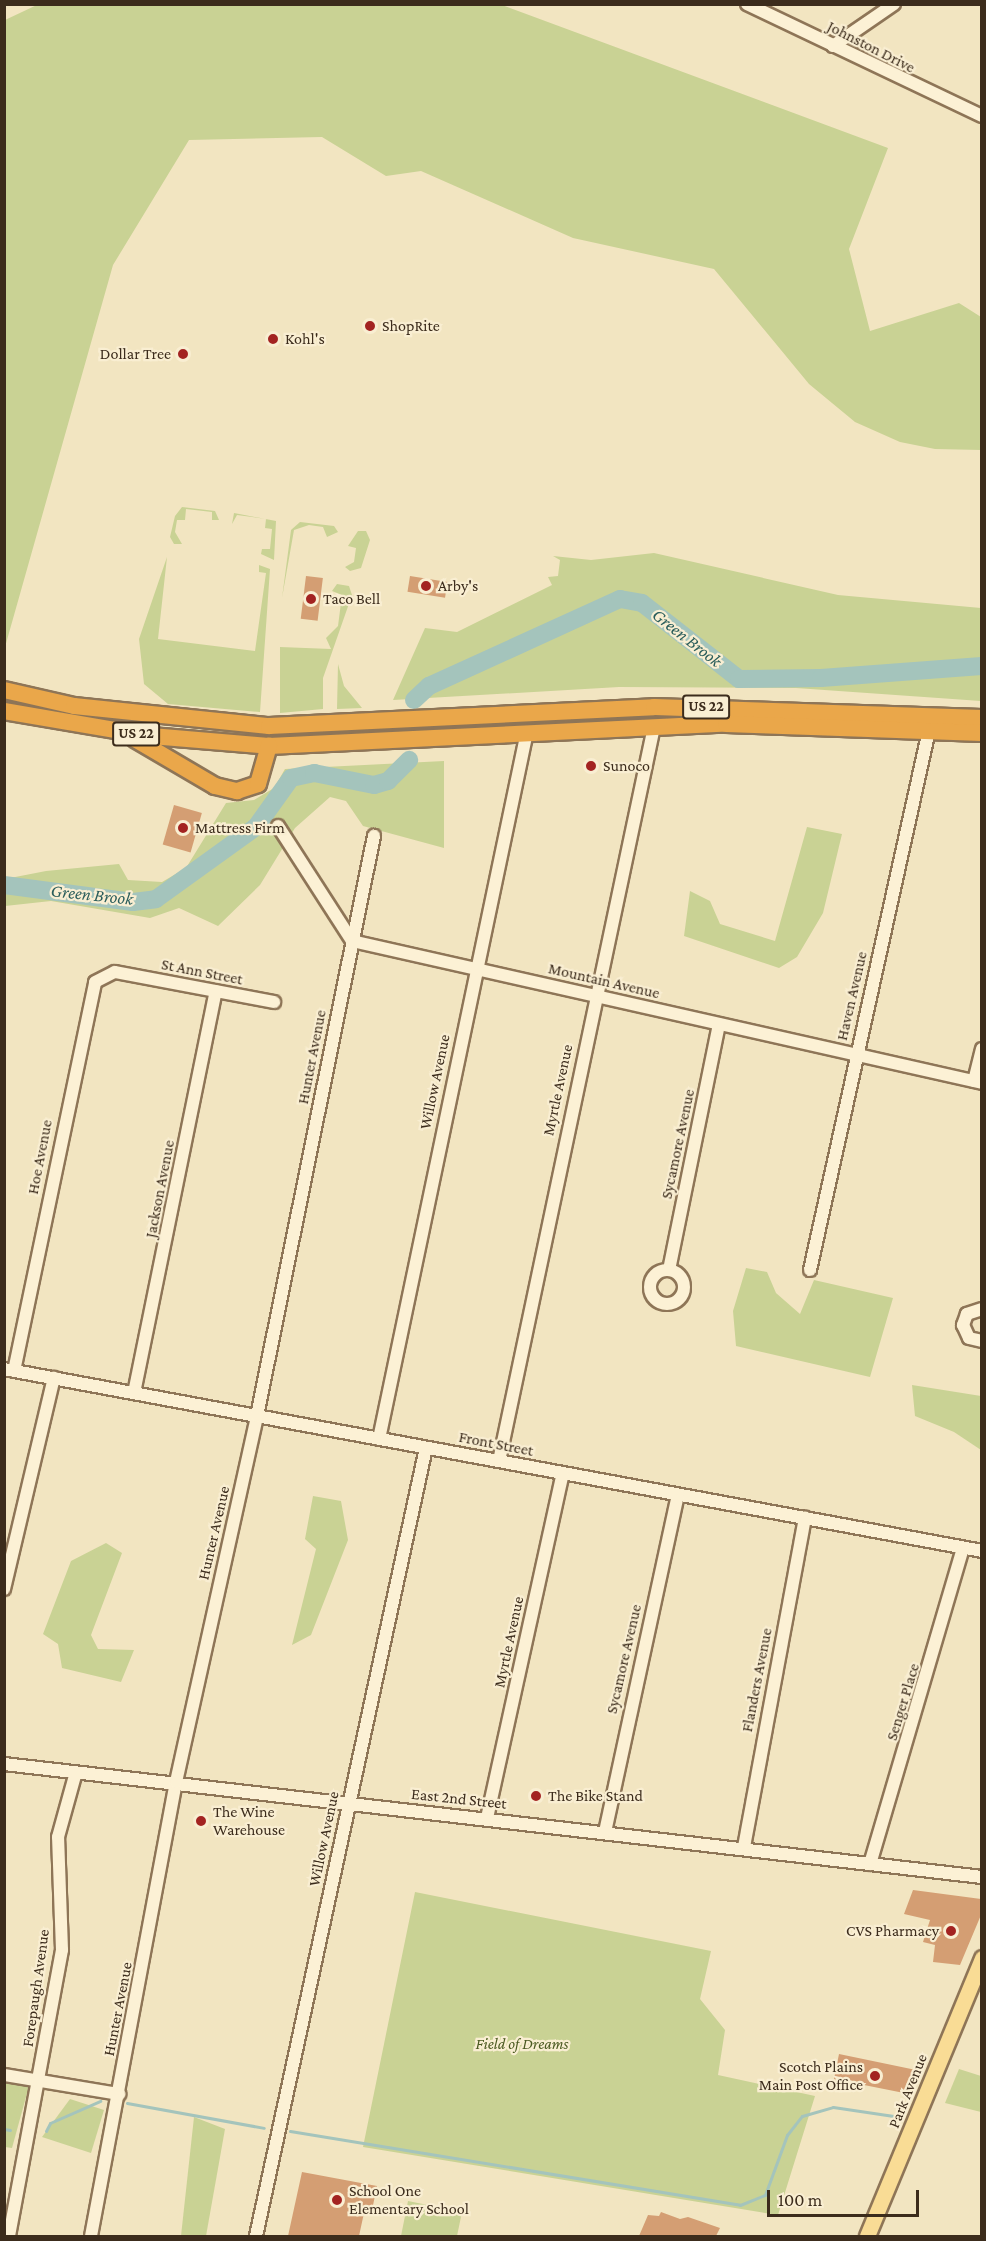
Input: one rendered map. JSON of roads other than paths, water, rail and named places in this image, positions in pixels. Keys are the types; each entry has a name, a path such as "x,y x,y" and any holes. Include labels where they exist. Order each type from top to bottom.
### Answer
{"highway":[{"name":"US 22","path":"4,690 54,703 225,724 654,706 981,718"},
{"name":"US 22","path":"4,711 121,731 269,746 654,727 929,730 981,733"},
{"path":"121,731 175,759 215,786 237,792 258,784 269,746"}],"main road":[{"name":"Park Avenue","path":"867,2236 981,1958"}],"street":[{"name":"Johnston Drive","path":"747,4 981,116"},
{"path":"833,46 894,4"},
{"name":"Myrtle Avenue","path":"499,1461 594,996 654,727"},
{"name":"Haven Avenue","path":"810,1270 929,730"},
{"name":"Willow Avenue","path":"379,1439 475,969 527,732"},
{"path":"278,826 352,941"},
{"name":"Hunter Avenue","path":"91,2236 176,1782 257,1416 374,836"},
{"name":"Mountain Avenue","path":"352,941 978,1082"},
{"name":"Hoe Avenue","path":"9,1370 92,989 107,973 123,973"},
{"name":"St Ann Street","path":"123,973 274,1002"},
{"name":"Jackson Avenue","path":"134,1393 216,991"},
{"name":"Sycamore Avenue","path":"669,1270 719,1024"},
{"path":"978,1082 981,1048"},
{"path":"981,1309 967,1314 963,1324 969,1338 981,1341"},
{"name":"Front Street","path":"9,1370 981,1551"},
{"path":"4,1589 54,1378"},
{"name":"Willow Avenue","path":"256,2236 426,1448"},
{"name":"Myrtle Avenue","path":"487,1818 563,1473"},
{"name":"Sycamore Avenue","path":"605,1832 678,1495"},
{"name":"Flanders Avenue","path":"744,1847 805,1518"},
{"name":"Senger Place","path":"870,1864 963,1548"},
{"name":"East 2nd Street","path":"4,1764 744,1847 981,1877"},
{"name":"Forepaugh Avenue","path":"9,2236 62,1950 58,1837 76,1772"},
{"path":"4,2075 119,2094"}],"waterway":[{"name":"Green Brook","path":"414,700 429,686 620,599 642,603 739,679 821,678 982,666"},
{"name":"Green Brook","path":"4,885 133,902 156,899 256,827 291,778 314,773 374,785 388,781 409,760"},
{"path":"46,2131 50,2123 100,2101"},
{"path":"127,2103 264,2128"},
{"path":"290,2131 740,2205 765,2195 787,2135 802,2116 833,2107 900,2117"},
{"path":"4,2129 10,2130"}],"place":[{"name":"ShopRite","path":"370,326"},
{"name":"Kohl's","path":"273,339"},
{"name":"Dollar Tree","path":"183,354"},
{"name":"Arby's","path":"426,586"},
{"name":"Taco Bell","path":"311,599"},
{"name":"Sunoco","path":"591,766"},
{"name":"Mattress Firm","path":"183,828"},
{"name":"The Bike Stand","path":"536,1796"},
{"name":"The Wine Warehouse","path":"201,1821"},
{"name":"CVS Pharmacy","path":"951,1931"},
{"name":"Scotch Plains Main Post Office","path":"875,2076"},
{"name":"School One Elementary School","path":"337,2200"}],"park label":[{"name":"Field of Dreams","path":"522,2044"}]}
